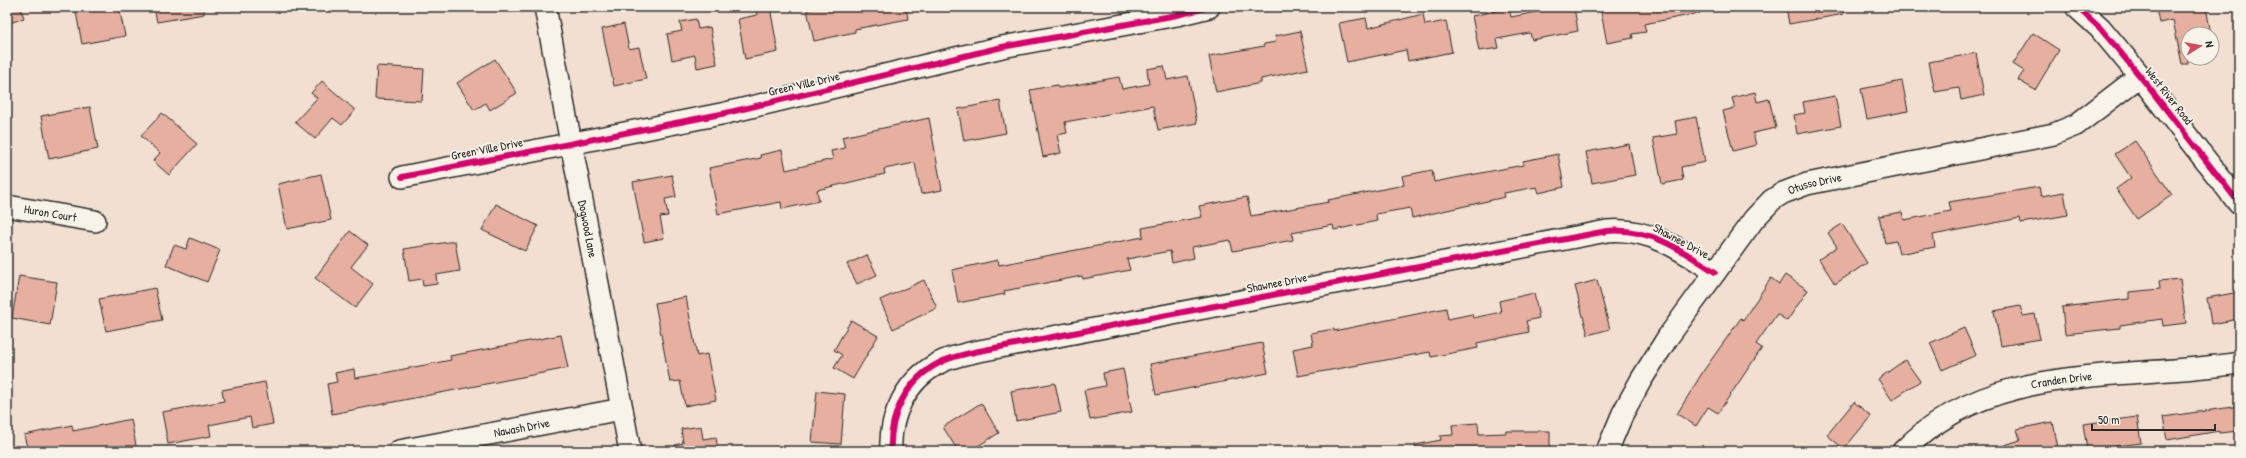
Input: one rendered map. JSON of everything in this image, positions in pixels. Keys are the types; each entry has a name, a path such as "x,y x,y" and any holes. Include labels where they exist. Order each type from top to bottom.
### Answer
{"main road":[{"name":"West River Road","path":"2077,7 2100,28 2140,76 2239,203"}],"street":[{"name":"Dogwood Lane","path":"545,7 630,451"},
{"name":"Green Ville Drive","path":"402,177 726,113 1002,47 1177,16 1209,7"},
{"name":"Otusso Drive","path":"1607,451 1623,413 1641,380 1668,338 1762,209 1778,197 1795,188 1943,155 1993,147 2054,134 2076,125 2140,76"},
{"name":"Huron Court","path":"7,206 95,221"},
{"name":"Shawnee Drive","path":"892,451 892,427 895,414 901,402 916,380 938,364 974,352 1607,231 1625,230 1647,234 1669,244 1715,272"},
{"name":"Cranden Drive","path":"1903,451 1947,417 2001,391 2036,383 2085,376 2239,363"},
{"name":"Nawash Drive","path":"399,451 622,409"}],"building":[{"path":"7,7 20,7 24,18 7,24"},
{"path":"75,7 119,7 125,36 82,44"},
{"path":"154,7 204,7 204,14 157,22"},
{"path":"755,7 770,7 778,52 745,59 738,19 757,15"},
{"path":"821,7 906,7 908,19 855,29 855,32 814,41 807,10"},
{"path":"1562,7 1574,7 1578,31 1532,40 1530,33 1497,39 1499,48 1479,51 1472,16 1509,8 1511,17"},
{"path":"1600,7 1700,7 1700,13 1644,24 1646,32 1632,34 1633,38 1607,43"},
{"path":"1786,7 1843,7 1844,14 1789,24"},
{"path":"2156,7 2206,7 2210,26 2180,26 2180,54 2173,20 2159,23"},
{"path":"1423,14 1425,25 1446,21 1452,52 1408,61 1406,50 1347,62 1339,23 1366,18 1368,28"},
{"path":"696,19 698,29 710,27 717,64 697,68 695,55 672,60 667,34 682,31 680,22"},
{"path":"624,24 629,49 639,47 646,79 614,86 602,29"},
{"path":"1300,31 1308,69 1261,79 1261,83 1216,92 1209,56 1264,46 1264,44 1276,42 1275,36"},
{"path":"2033,33 2059,50 2035,90 2018,80 2024,71 2013,64"},
{"path":"1976,53 1984,95 1961,100 1959,88 1935,92 1929,62"},
{"path":"495,59 517,93 490,110 486,103 474,110 457,83"},
{"path":"377,66 424,69 422,101 375,99"},
{"path":"1164,66 1167,80 1188,76 1197,123 1158,130 1153,106 1065,122 1067,133 1057,135 1061,153 1043,157 1030,90 1057,85 1058,88 1119,77 1122,89 1149,84 1147,69"},
{"path":"322,81 355,110 342,125 333,118 315,139 295,122 317,98 311,93"},
{"path":"1902,81 1908,111 1867,119 1861,89"},
{"path":"1755,92 1757,102 1769,99 1776,128 1753,133 1756,145 1733,151 1723,111 1735,108 1732,98"},
{"path":"1835,96 1841,126 1797,134 1794,115 1805,113 1803,102"},
{"path":"1000,101 1006,133 964,141 958,109"},
{"path":"90,107 98,149 49,159 41,116"},
{"path":"162,113 197,144 169,175 153,161 160,153 141,136"},
{"path":"1696,117 1705,162 1681,167 1683,180 1662,184 1653,138 1677,134 1675,121"},
{"path":"929,118 942,190 921,194 915,163 884,169 885,174 817,190 819,201 782,209 781,202 718,214 709,168 761,158 760,155 782,150 786,170 833,159 831,151 845,148 842,137"},
{"path":"2135,141 2172,195 2137,219 2116,189 2131,178 2115,154"},
{"path":"1629,144 1635,175 1592,183 1586,152"},
{"path":"1558,154 1564,187 1539,193 1537,187 1504,193 1505,197 1412,218 1410,208 1376,214 1377,221 1334,230 1333,225 1292,233 1293,240 1233,251 1230,240 1192,247 1194,258 1172,263 1170,251 1127,259 1130,270 1083,279 1082,276 1004,291 1005,294 958,303 952,270 998,260 999,265 1143,237 1142,228 1202,217 1199,206 1247,197 1251,216 1329,202 1328,200 1404,185 1402,176 1432,170 1434,182 1523,165 1523,161"},
{"path":"321,174 331,220 287,229 278,184"},
{"path":"672,175 676,197 665,199 668,216 660,217 664,238 644,242 633,182"},
{"path":"2039,187 2041,196 2064,192 2068,215 2021,223 2020,218 1933,235 1935,247 1899,254 1896,241 1885,243 1879,216 1902,212 1904,220 1951,211 1949,202"},
{"path":"496,204 538,226 525,251 482,230"},
{"path":"1842,224 1867,263 1835,284 1819,259 1837,247 1828,233"},
{"path":"350,231 368,245 351,267 373,284 355,308 315,278"},
{"path":"190,238 220,250 207,282 166,265 174,245 186,249"},
{"path":"455,241 460,271 436,275 437,284 423,286 422,279 409,281 404,249"},
{"path":"867,255 877,275 857,284 847,264"},
{"path":"1785,275 1808,290 1787,321 1777,314 1756,344 1762,348 1718,413 1708,407 1696,426 1677,414 1704,370 1741,318 1743,320 1771,278 1779,284"},
{"path":"19,276 57,282 50,325 12,318"},
{"path":"2180,279 2186,323 2163,326 2162,319 2120,325 2120,328 2065,334 2062,307 2129,299 2129,292 2160,289 2159,281"},
{"path":"924,280 937,308 893,329 880,300"},
{"path":"1597,280 1610,329 1588,335 1575,286"},
{"path":"155,288 162,320 106,331 99,299"},
{"path":"2239,292 2239,319 2211,324 2207,298"},
{"path":"1534,293 1539,318 1526,321 1529,332 1477,343 1478,348 1431,357 1430,352 1298,376 1293,349 1313,345 1311,333 1334,329 1334,331 1446,308 1448,319 1472,314 1473,318 1501,312 1499,301"},
{"path":"686,297 697,356 707,354 716,400 685,406 680,381 670,382 655,303"},
{"path":"2020,306 2023,316 2035,314 2040,339 2001,346 1994,311"},
{"path":"851,320 878,336 853,379 834,368 842,355 834,350"},
{"path":"1964,328 1976,355 1942,370 1930,343"},
{"path":"561,335 568,368 332,414 327,384 337,382 335,373 354,369 355,378 368,376 451,360 450,356"},
{"path":"1262,343 1268,373 1156,395 1150,364"},
{"path":"1905,360 1920,381 1892,400 1878,379"},
{"path":"1123,369 1132,412 1090,420 1084,390 1105,386 1103,373"},
{"path":"265,382 273,424 252,428 250,417 209,425 211,436 168,444 162,412 224,401 222,390"},
{"path":"1055,383 1061,412 1016,421 1011,391"},
{"path":"817,391 845,394 841,444 812,442"},
{"path":"1854,402 1871,416 1844,449 1827,435"},
{"path":"981,403 999,433 970,451 958,451 943,427"},
{"path":"2239,406 2239,431 2219,433 2219,431 2167,440 2163,417"},
{"path":"2137,417 2141,443 2087,450 2083,424"},
{"path":"131,419 137,451 28,451 24,435 72,425 73,431"},
{"path":"2053,422 2058,448 2044,451 1996,451 1996,448 2020,440 2017,429"},
{"path":"1478,423 1479,434 1506,433 1506,431 1550,431 1550,451 1416,451 1415,445 1441,440 1440,436 1453,435 1452,425"},
{"path":"701,426 703,439 716,437 718,451 675,451 675,445 683,443 681,429"}],"cycle path":[{"path":"402,177 726,113 1002,47 1177,15 1209,7"},
{"path":"2077,7 2100,28 2140,76 2239,203"},
{"path":"891,451 891,438 897,412 902,400 917,379 927,370 943,361 974,352 1607,231 1622,231 1650,236 1677,248 1715,272"}]}
